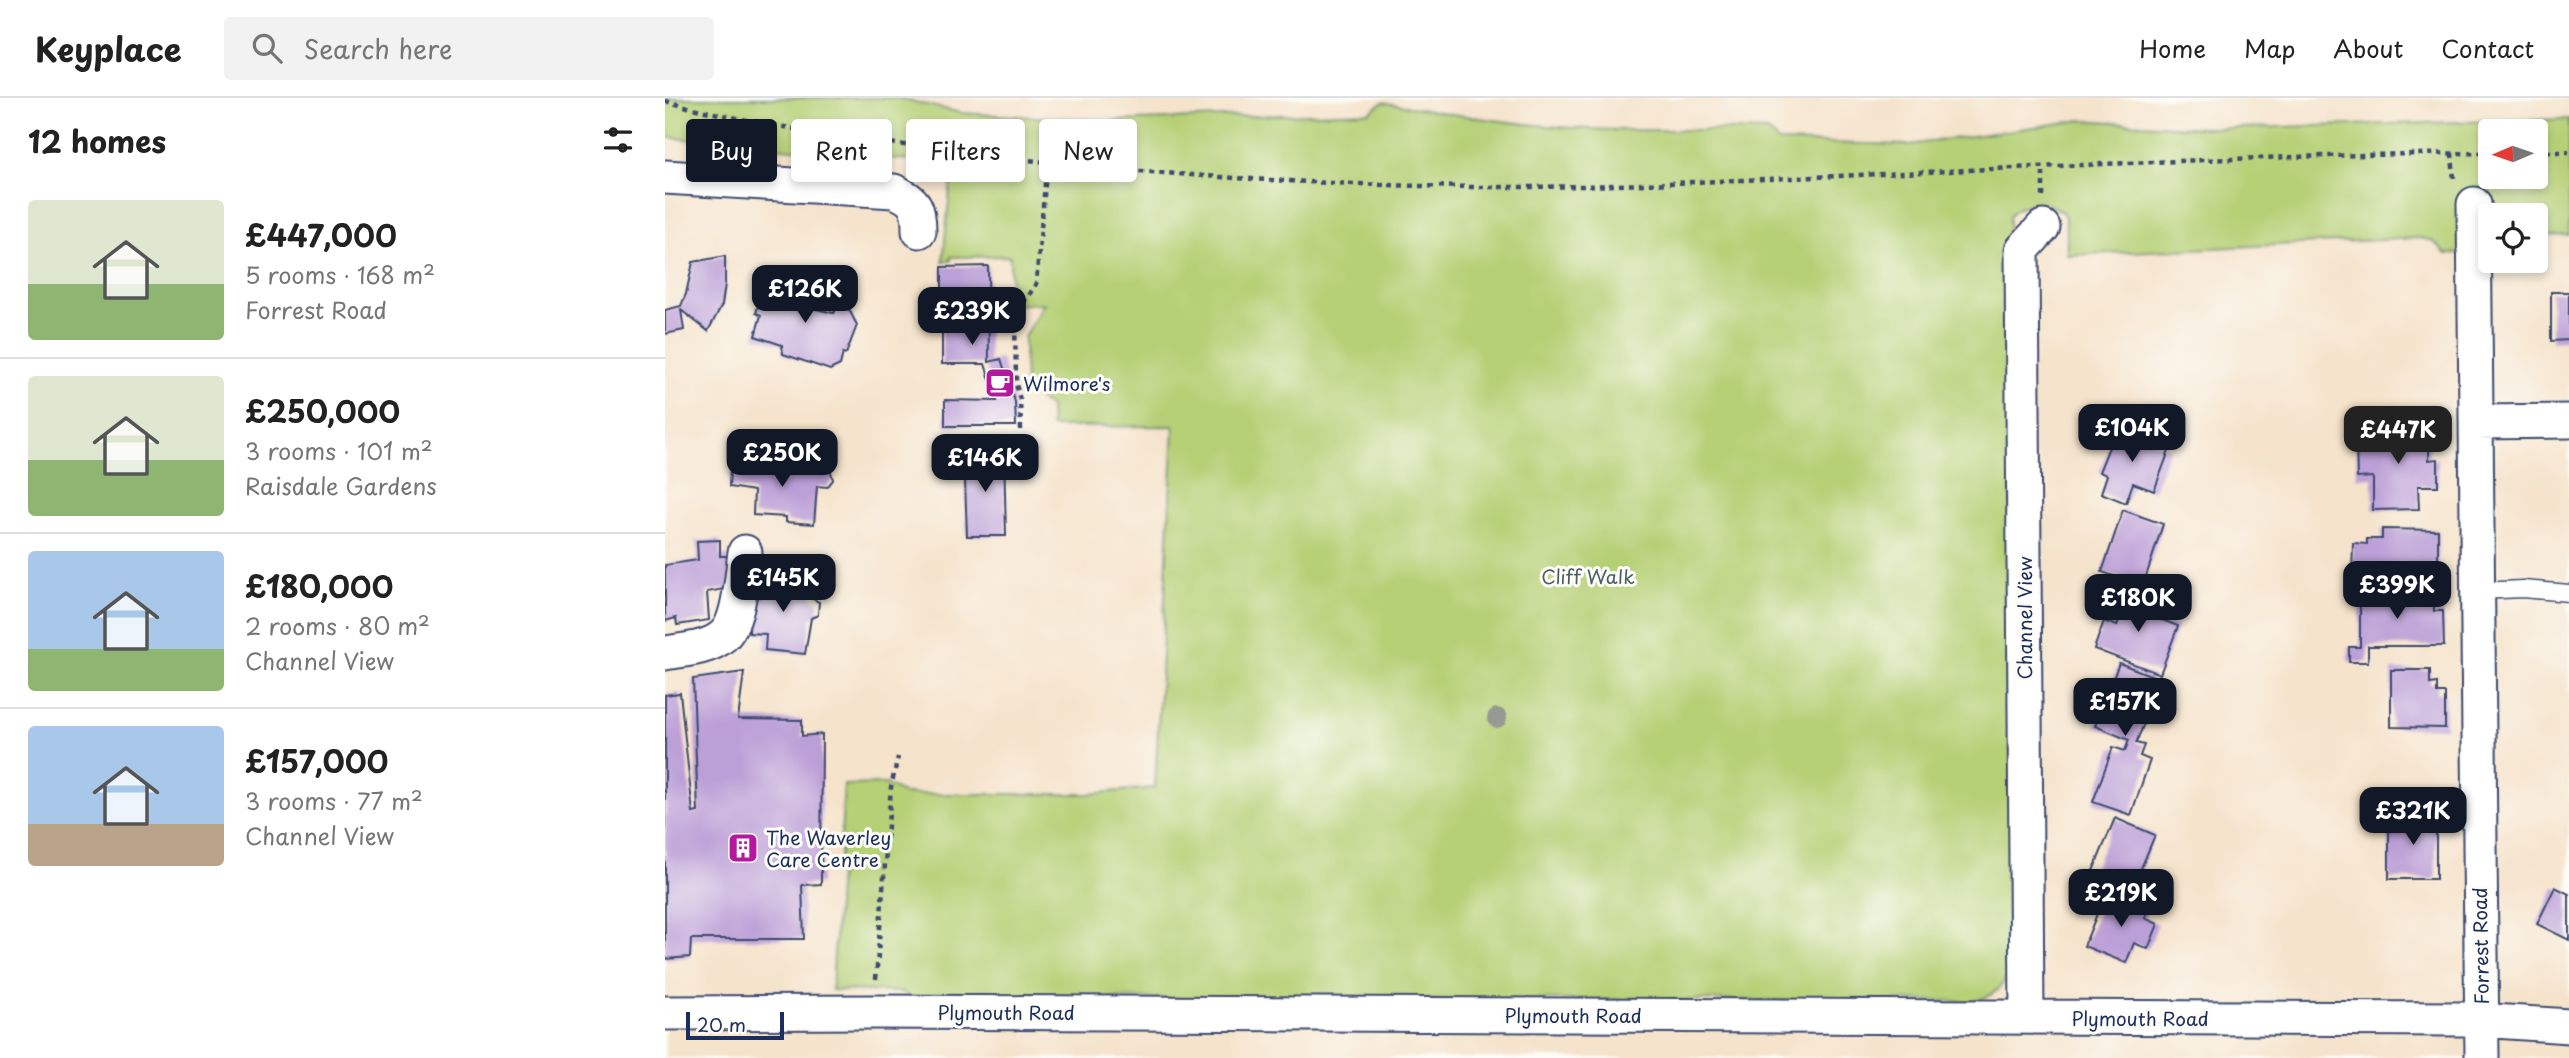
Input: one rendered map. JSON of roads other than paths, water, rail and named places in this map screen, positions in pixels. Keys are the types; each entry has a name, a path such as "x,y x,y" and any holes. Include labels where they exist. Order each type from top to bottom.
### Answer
{"street":[{"path":"665,177 894,191 910,198 918,210 919,231"},
{"name":"Forrest Road","path":"2474,204 2481,1058"},
{"name":"Channel View","path":"2027,1017 2022,250 2043,227"},
{"path":"2476,422 2569,421"},
{"path":"665,653 696,649 723,636 732,623 745,552"},
{"name":"Plymouth Road","path":"665,1013 2027,1017 2481,1021 2569,1026"}],"lane":[{"path":"2478,591 2523,589 2569,593"}],"place":[{"name":"Wilmore's","path":"1000,383"},
{"name":"The Waverley Care Centre","path":"743,848"}],"park label":[{"name":"Cliff Walk","path":"1588,576"}]}
